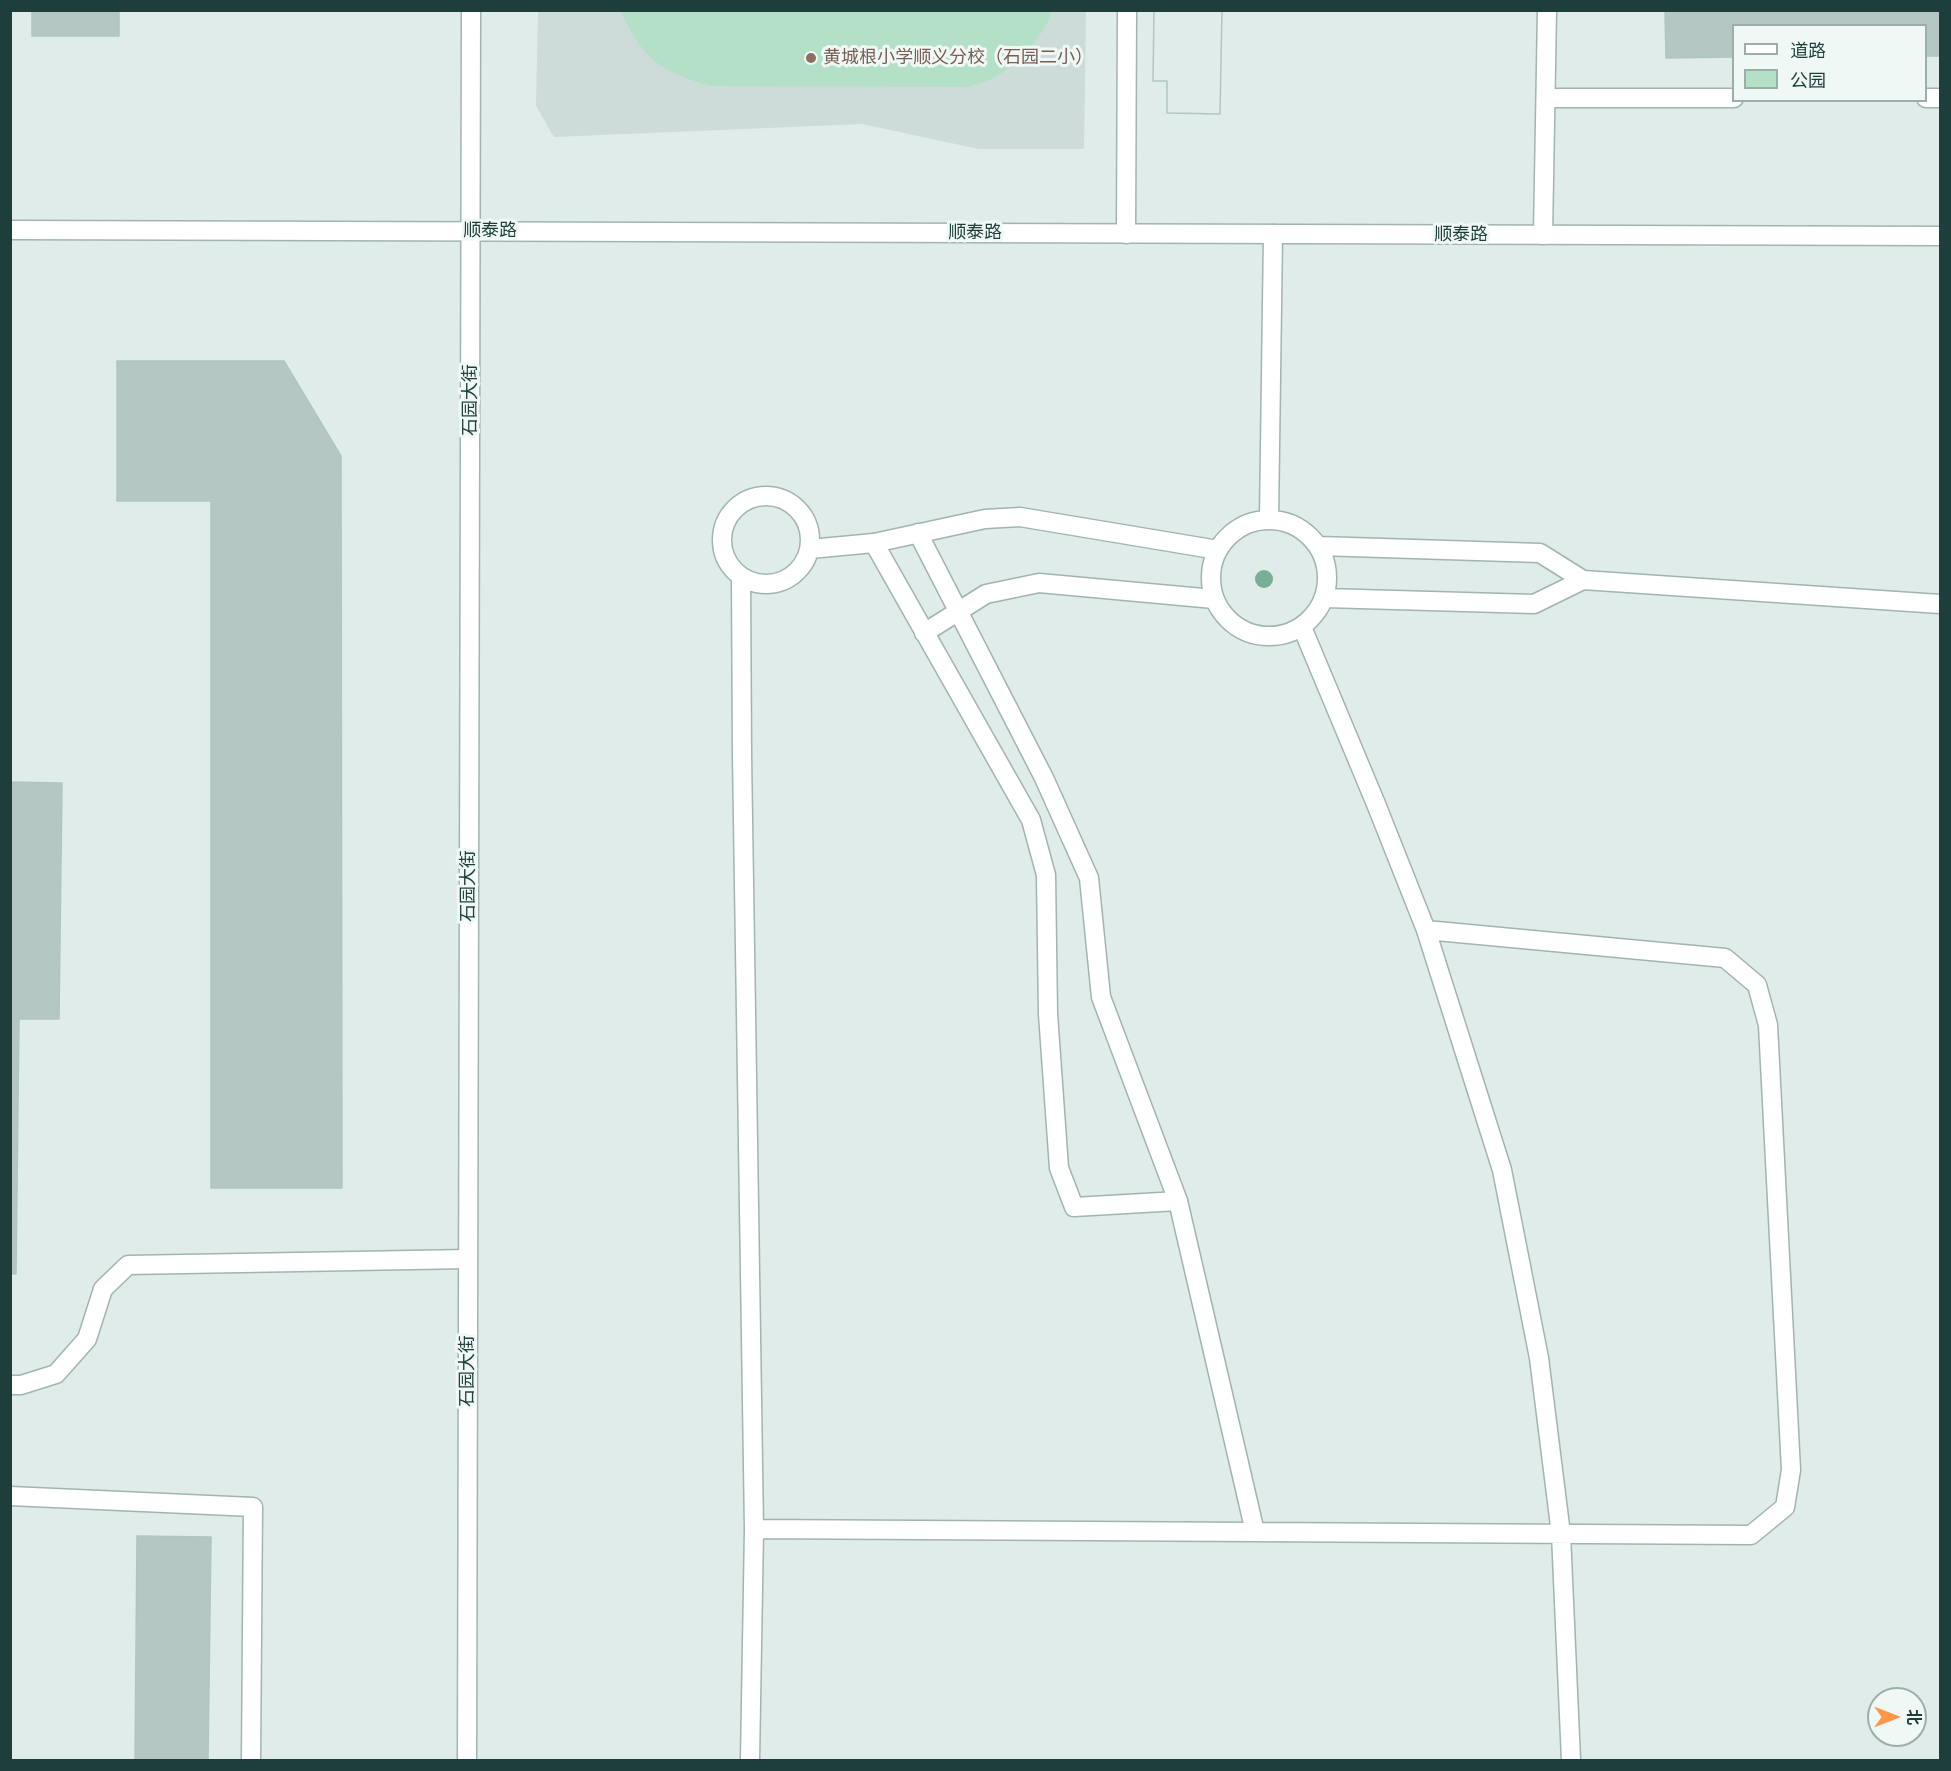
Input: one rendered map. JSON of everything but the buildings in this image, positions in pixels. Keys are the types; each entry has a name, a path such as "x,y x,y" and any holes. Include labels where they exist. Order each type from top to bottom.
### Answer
{"street":[{"name":"石园大街","path":"467,1761 471,10"},
{"path":"1125,234 1127,10"},
{"path":"1544,235 1547,10"},
{"path":"1546,98 1732,98"},
{"name":"顺泰路","path":"10,230 1941,236"},
{"path":"1269,519 1273,234"},
{"path":"760,495 781,497 799,509 809,528 810,549 803,565 791,577 774,584 757,584 741,577 727,561 722,540 727,519 740,503 760,495"},
{"path":"810,549 874,543 985,519 1020,518 1218,550"},
{"path":"1269,519 1288,522 1306,532 1319,546 1326,562 1328,580 1325,598 1316,614 1302,627 1283,636 1262,637 1242,630 1225,617 1215,599 1211,583 1212,566 1218,550 1231,534 1249,523 1269,519"},
{"path":"918,534 1044,778 1089,878 1101,996 1178,1201 1255,1532"},
{"path":"874,543 1031,820 1046,876 1048,1014 1059,1168 1074,1207 1178,1201"},
{"path":"1319,546 1540,553 1584,580 1941,604"},
{"path":"741,577 754,1529 750,1761"},
{"path":"1325,598 1534,604 1584,580"},
{"path":"924,633 986,594 1039,583 1215,599"},
{"path":"1302,627 1426,930 1502,1170 1539,1358 1561,1534 1571,1761"},
{"path":"754,1529 1751,1535 1785,1507 1791,1470 1768,1025 1757,985 1725,958 1426,930"},
{"path":"10,1384 21,1385 56,1374 87,1340 103,1289 128,1265 468,1259"},
{"path":"10,1496 253,1507 251,1761"}],"shaded area":[{"name":"黄城根小学顺义分校（石园二小）","path":"538,11 1086,11 1084,149 979,149 862,124 554,137 536,106"}],"green space":[{"path":"620,11 1052,11 1037,39 1011,66 988,81 967,87 712,86 679,75 655,61 637,41"}],"place":[{"name":"黄城根小学顺义分校（石园二小）","path":"811,58"}]}
